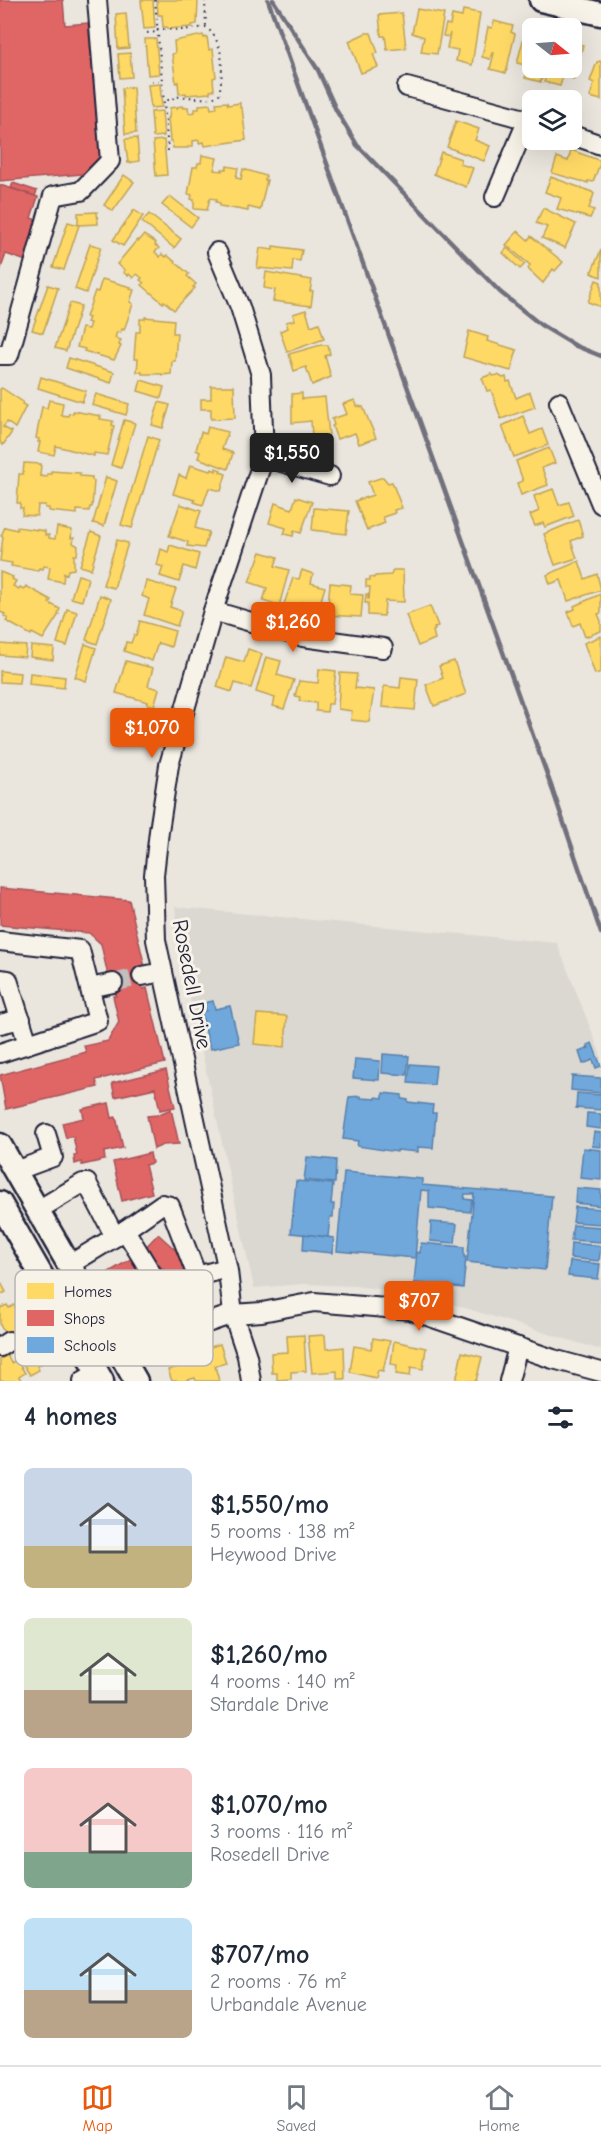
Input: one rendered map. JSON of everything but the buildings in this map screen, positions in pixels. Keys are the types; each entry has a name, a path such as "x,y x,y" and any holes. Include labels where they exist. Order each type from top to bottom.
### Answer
{"main road":[{"path":"541,0 601,14"},
{"path":"0,1145 72,1270"},
{"path":"0,1203 36,1270"},
{"path":"94,1378 113,1366"},
{"path":"128,1366 136,1381"}],"street":[{"path":"5,355 53,196 81,191 110,161 97,0"},
{"path":"407,87 522,118"},
{"path":"495,196 522,137"},
{"path":"582,138 601,145"},
{"name":"Rosedell Drive","path":"217,252 240,307 261,375 264,457 213,611 169,765 154,875 156,940 227,1268 233,1314 247,1356 251,1381"},
{"path":"559,402 601,504"},
{"path":"264,457 330,476"},
{"path":"213,611 303,637 383,648"},
{"path":"0,941 80,950 98,1021 0,1053"},
{"path":"142,976 164,972"},
{"path":"0,979 9,980 28,1044"},
{"path":"90,988 113,983"},
{"path":"0,1024 21,1019"},
{"path":"15,1171 53,1157 46,1134"},
{"path":"38,1210 83,1183 87,1183 141,1270"},
{"path":"69,1265 120,1234 162,1204 170,1206 191,1270"},
{"path":"213,1273 227,1268"},
{"path":"213,1321 233,1314 262,1312 314,1302 410,1310 553,1359 601,1372"},
{"path":"509,1381 518,1347"}],"path":[{"path":"155,0 168,151"},
{"path":"205,0 206,27"},
{"path":"147,33 206,27 212,32 220,49 223,67 219,95 215,98 181,96 174,97 172,100 163,100"},
{"path":"151,81 162,81"}],"shaded area":[{"path":"175,907 557,943 601,1055 601,1350 452,1304 403,1292 354,1286 304,1284 254,1288 188,989"}],"waterway":[{"path":"268,0 553,791 601,933"},
{"path":"273,0 318,70 336,110 357,145 500,292 541,325 576,346 601,356"}],"tunnel":[{"path":"113,983 142,976"}]}
